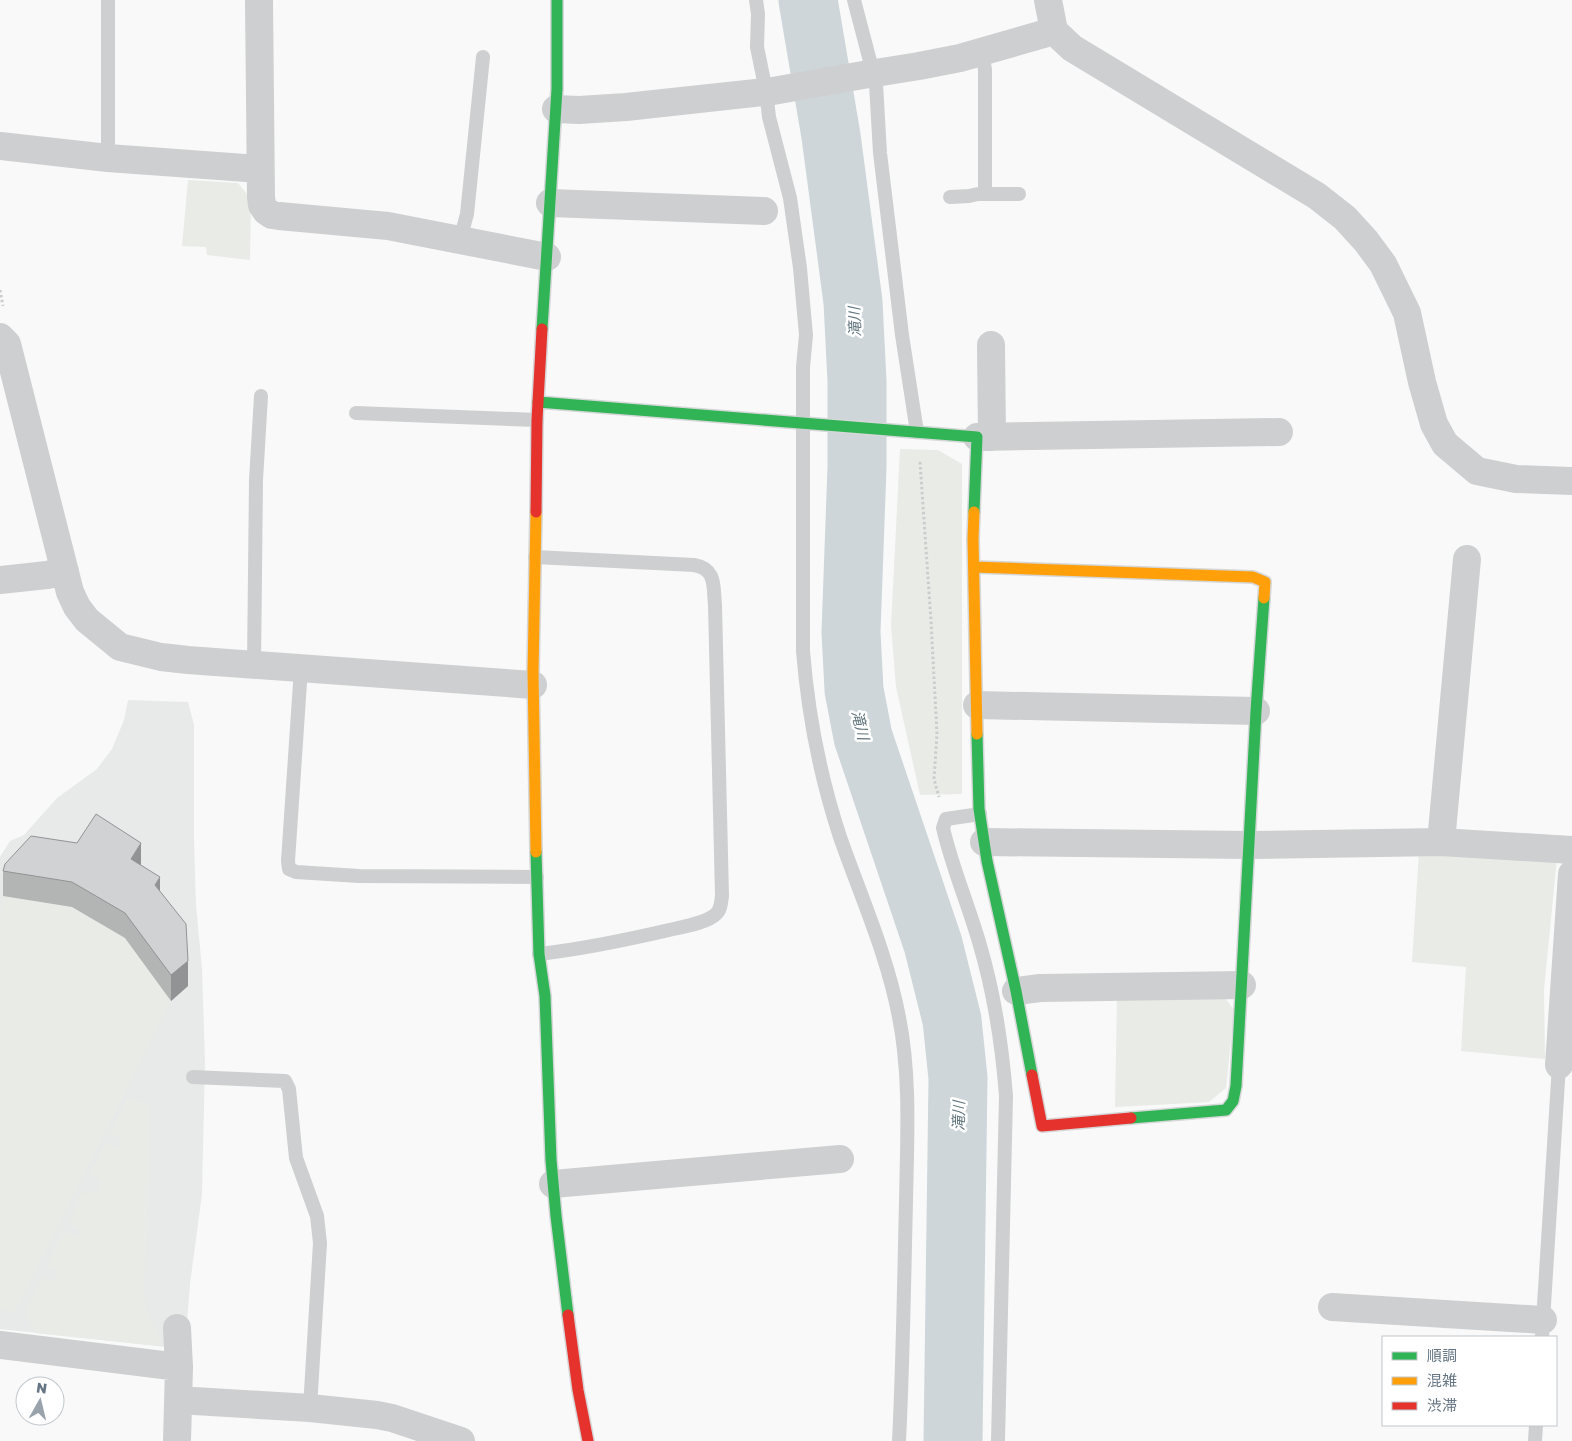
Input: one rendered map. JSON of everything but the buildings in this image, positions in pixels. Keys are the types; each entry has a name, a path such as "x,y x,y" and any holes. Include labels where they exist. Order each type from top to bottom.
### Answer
{"street":[{"path":"260,0 260,169 262,205 266,211 272,215 372,224 547,257"},
{"path":"557,0 556,109 537,420 533,685 537,877 540,954 545,996 553,1184 578,1390 588,1441"},
{"path":"1048,0 1054,31 1072,48 1317,196 1345,218 1366,241 1383,264 1406,313 1434,424 1445,444 1477,471 1516,479 1572,481"},
{"path":"556,109 579,110 626,107 770,91 919,66 982,52 1054,31"},
{"path":"0,146 108,158 260,169"},
{"path":"550,203 764,211"},
{"path":"0,337 7,344 70,592 77,607 87,620 120,647 161,657 533,685"},
{"path":"974,567 1253,577 1266,582 1256,711 1236,1086 1232,1101 1226,1110 1042,1126 1016,991 984,842 980,814 977,759 973,539 984,437 991,345"},
{"path":"538,402 984,437 1278,432"},
{"path":"1441,842 1467,559"},
{"path":"0,580 65,571"},
{"path":"977,705 1256,711"},
{"path":"984,842 1249,846 1441,842 1572,850"},
{"path":"1559,1065 1572,874"},
{"path":"1016,991 1040,988 1242,985"},
{"path":"553,1184 840,1159"},
{"path":"1332,1307 1542,1329"},
{"path":"177,1328 179,1367 177,1441"},
{"path":"0,1346 179,1367"},
{"path":"178,1400 310,1408 377,1415 392,1418 462,1441"}],"lane":[{"path":"108,0 108,158"},
{"path":"756,0 758,14 757,47 770,91 769,117 790,198 800,268 806,334 803,367 809,424 803,651 806,685 814,738 827,793 840,836 876,932 889,973 905,1048 908,1112 899,1441"},
{"path":"854,0 868,74 876,84 880,153 902,336 910,431"},
{"path":"982,52 985,70 985,194"},
{"path":"460,240 467,214 483,57"},
{"path":"950,197 1019,194"},
{"path":"254,665 256,480 261,396"},
{"path":"356,413 537,420"},
{"path":"535,557 701,566 709,571 712,579 715,605 722,896 721,907 716,914 698,923 633,938 561,952 540,954"},
{"path":"301,668 289,869 296,872 359,876 537,877"},
{"path":"980,814 946,819 943,828 979,942 991,988 1004,1066 1006,1096 998,1441"},
{"path":"1542,1329 1559,1065"},
{"path":"193,1077 285,1081 290,1089 296,1158 317,1216 320,1243 310,1408"},
{"path":"1536,1426 1536,1441"}],"path":[{"path":"910,431 931,621 937,734 934,778 946,819"}],"shaded area":[{"path":"188,180 238,183 251,199 250,260 207,255 206,247 182,246"},
{"path":"900,449 938,450 962,464 962,794 920,795 896,687 891,626"},
{"path":"128,700 188,702 194,725 196,905 202,969 205,1062 202,1194 190,1284 185,1349 0,1329 0,857 10,841 24,835 57,798 97,769 112,749 124,720"},
{"path":"1419,851 1557,858 1544,990 1545,1059 1461,1051 1466,967 1412,962"},
{"path":"3,896 72,907 125,938 171,1001 15,1312 0,1310 0,910 3,905"},
{"path":"1117,999 1226,999 1234,1010 1226,1088 1209,1102 1115,1107"},
{"path":"128,1096 148,1106 149,1109 147,1237 144,1290 148,1313 160,1339 159,1346 35,1333 25,1311 42,1276 50,1281 57,1277 55,1270 47,1266 63,1231 74,1236 77,1235 79,1229 69,1223 81,1194 84,1192 95,1193 97,1190 100,1183 91,1176 91,1173 104,1146 106,1144 117,1147 122,1142 112,1135 111,1132"}],"waterway":[{"name":"滝川","path":"808,0 831,136 853,302 857,381 857,467 851,632 854,690 863,737 933,944 952,1020 958,1078 953,1441"}],"traffic: fast":[{"path":"542,329 557,89 557,0"},
{"path":"538,402 977,437 974,512"},
{"path":"1131,1118 1226,1110 1233,1101 1236,1086 1256,711 1264,598"},
{"path":"977,734 979,809 987,861 1016,991 1032,1075"},
{"path":"536,852 539,954 545,996 551,1160 568,1315"}],"traffic: slow":[{"path":"536,512 533,672 536,852"},
{"path":"974,512 977,734"},
{"path":"974,567 1253,577 1265,582 1264,598"}],"traffic: jam":[{"path":"536,512 537,420 542,329"},
{"path":"1032,1075 1042,1126 1131,1118"},
{"path":"568,1315 578,1390 588,1441"}]}
